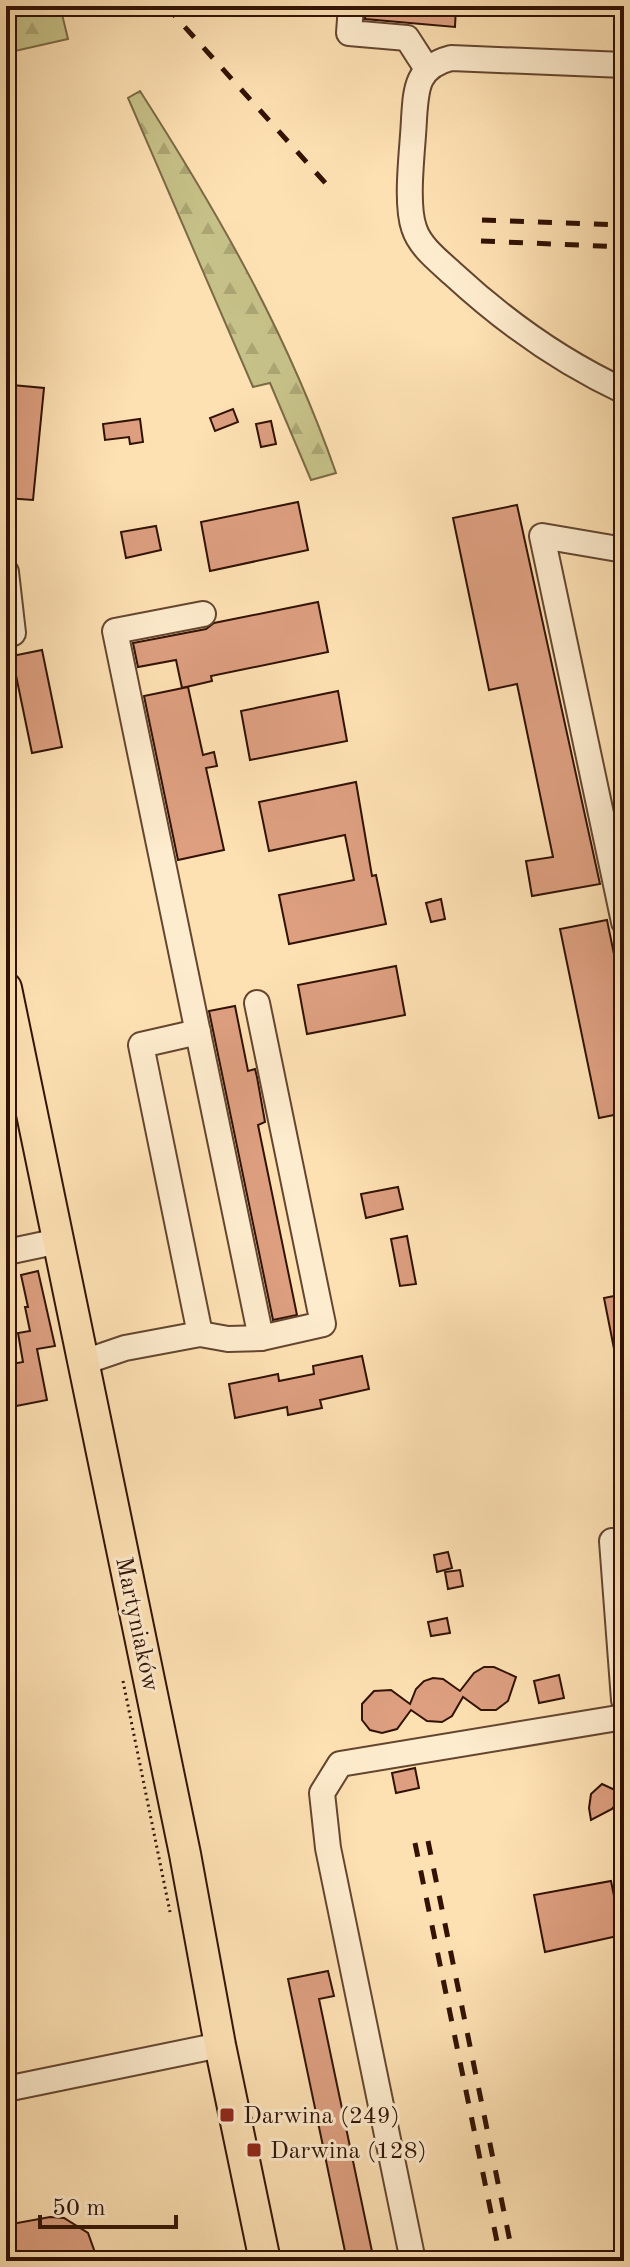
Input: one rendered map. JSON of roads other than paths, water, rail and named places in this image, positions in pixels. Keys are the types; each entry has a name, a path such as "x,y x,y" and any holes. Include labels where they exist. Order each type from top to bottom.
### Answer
{"main road":[{"name":"Martyniaków","path":"6,988 185,1854 220,2045 265,2261"}],"street":[{"path":"351,6 349,33 407,38 427,69"},
{"path":"624,65 451,58 438,62 427,69 416,91 411,197 411,217 421,243 476,295 524,335 593,377 624,391"},
{"path":"624,550 542,536 624,922"},
{"path":"6,572 18,632"},
{"path":"203,614 115,631 261,1338"},
{"path":"84,1362 125,1348 200,1334 228,1339 261,1338 323,1324 257,1003"},
{"path":"198,1032 141,1045 200,1334"},
{"path":"6,1252 59,1241"},
{"path":"612,1541 624,1700"},
{"path":"413,2261 328,1848 322,1793 340,1764 624,1717"},
{"path":"6,2089 220,2045"}],"railway":[{"path":"166,6 329,187"},
{"path":"619,6 624,6"},
{"path":"482,220 624,225"},
{"path":"481,241 624,247"},
{"path":"428,1841 514,2261"},
{"path":"415,1843 501,2261"}],"place":[{"name":"Darwina (249)","path":"227,2115"},
{"name":"Darwina (128)","path":"254,2150"}]}
